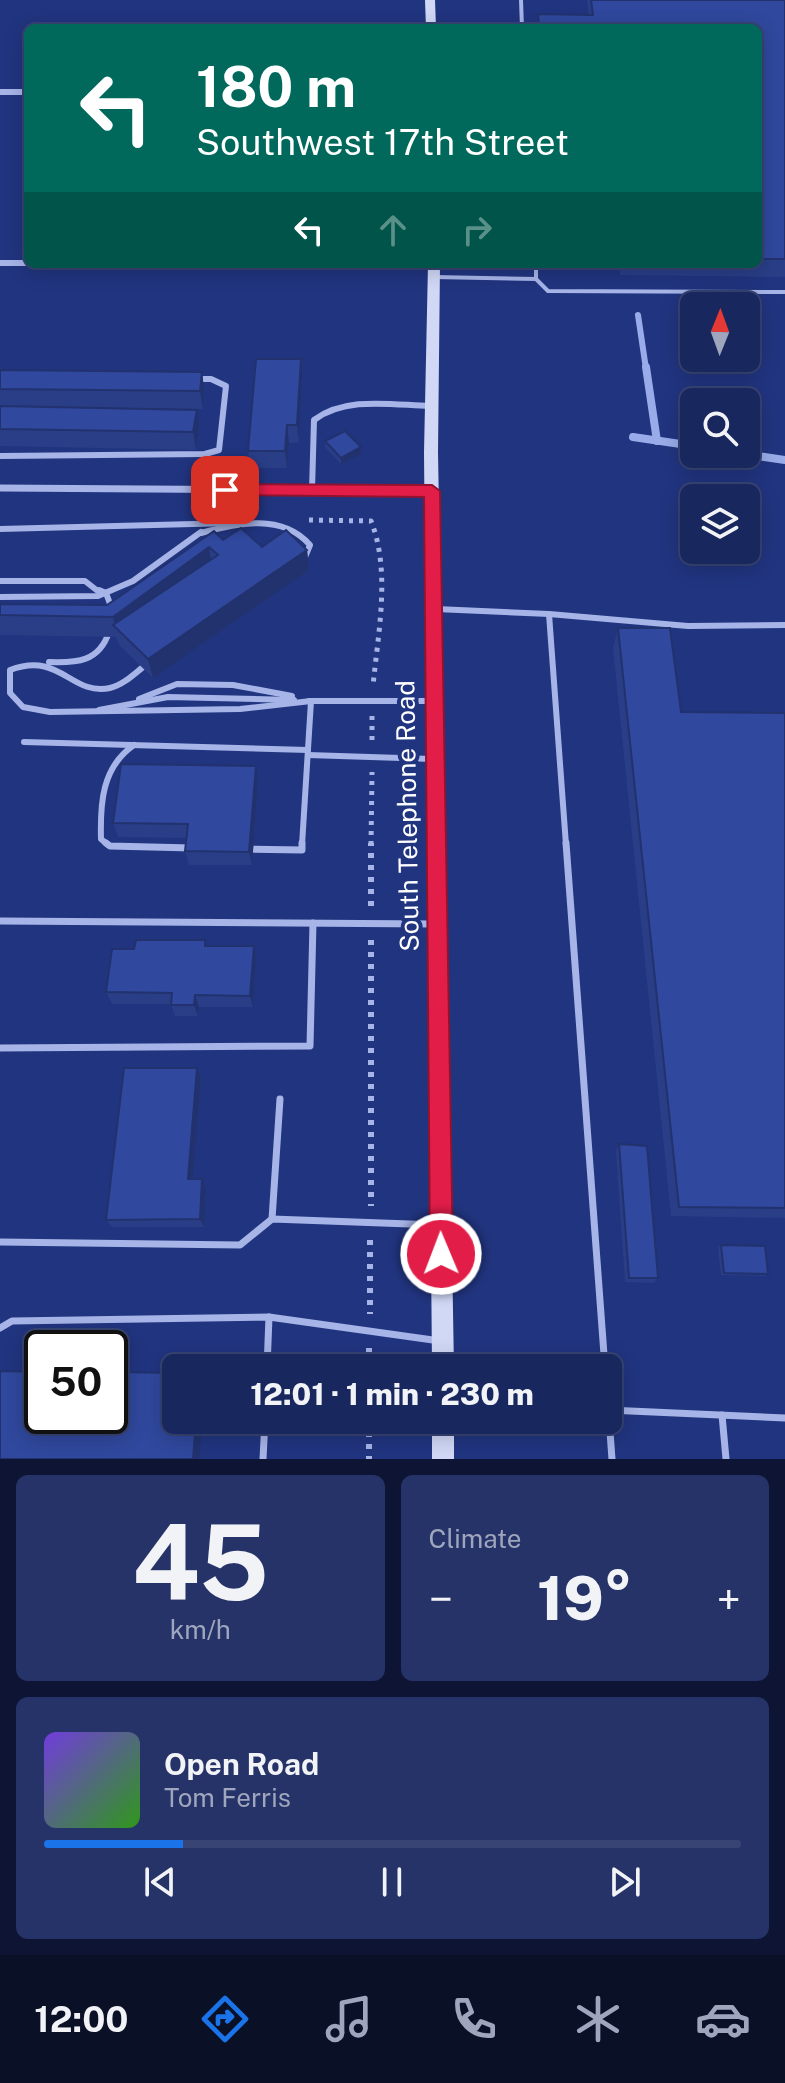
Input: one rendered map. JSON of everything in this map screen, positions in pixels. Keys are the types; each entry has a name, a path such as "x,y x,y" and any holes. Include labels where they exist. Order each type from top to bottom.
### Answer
{"main road":[{"path":"430,0 431,24"},
{"name":"South Telephone Road","path":"434,269 430,406 443,1354"},
{"path":"443,1434 443,1459"}],"street":[{"path":"0,92 24,92"},
{"path":"0,263 24,263"},
{"path":"377,268 434,269"},
{"path":"0,488 432,491"}],"lane":[{"path":"521,0 522,24"},
{"path":"536,268 536,279"},
{"path":"434,269 536,279 548,291 785,292"},
{"path":"0,456 205,454 219,450 226,386 211,379 181,379"},
{"path":"312,490 314,420 321,413 339,405 430,406"},
{"path":"201,533 205,521"},
{"path":"0,529 205,521 286,528 303,535 310,545 304,558 292,566"},
{"path":"0,597 101,593 133,581 201,533 247,524"},
{"path":"0,581 85,581 101,593 113,612 105,645 93,658 72,663 25,662 10,670 10,693 23,707 81,713 240,709 311,701"},
{"path":"433,609 549,614 688,626 785,625"},
{"path":"549,614 604,1354"},
{"path":"45,662 95,688 112,688 159,655"},
{"path":"121,706 177,684 257,688 311,701"},
{"path":"81,713 168,697 434,701"},
{"path":"239,849 302,850 311,701"},
{"path":"24,742 435,759"},
{"path":"134,745 119,753 109,768 100,819 101,839 110,846 208,849"},
{"path":"0,921 437,924"},
{"path":"0,1048 310,1046 313,923"},
{"path":"272,1219 280,1099"},
{"path":"0,1242 240,1245 272,1219 441,1225"},
{"path":"0,1328 12,1321 269,1317 443,1342"},
{"path":"268,1354 269,1317"},
{"path":"622,1410 785,1418"},
{"path":"722,1415 726,1459"},
{"path":"263,1459 264,1434"},
{"path":"610,1434 612,1459"}],"path":[{"path":"369,1434 369,1459"}],"building":[{"path":"591,0 785,0 785,259 762,259 762,24 539,24 538,14 593,15"},
{"path":"256,359 301,359 297,425 287,425 285,451 248,451"},
{"path":"0,370 202,372 200,391 0,389"},
{"path":"0,406 197,410 193,432 0,429"},
{"path":"345,431 361,447 341,458 325,441"},
{"path":"241,528 262,547 286,530 307,550 148,659 113,625 218,555 209,547 113,617 0,615 0,604 107,605 214,531 223,540"},
{"path":"618,628 670,628 681,712 785,713 785,1208 679,1207"},
{"path":"121,764 256,766 249,852 185,851 188,824 113,823"},
{"path":"136,940 205,940 205,946 254,946 250,996 195,995 194,1005 171,1005 172,993 106,992 112,949 134,949"},
{"path":"124,1068 197,1068 188,1179 202,1179 200,1219 106,1220"},
{"path":"619,1144 647,1146 658,1278 629,1278"},
{"path":"721,1245 765,1246 768,1274 724,1273"},
{"path":"0,1371 24,1372 24,1434 128,1434 128,1372 162,1373 162,1434 195,1434 193,1459 0,1459"}],"waterway":[{"path":"638,315 646,369"},
{"path":"646,367 657,441"},
{"path":"633,437 657,441"},
{"path":"657,441 680,444"},
{"path":"760,456 785,460"}],"route":[{"path":"225,490 432,491 441,1254"}]}
